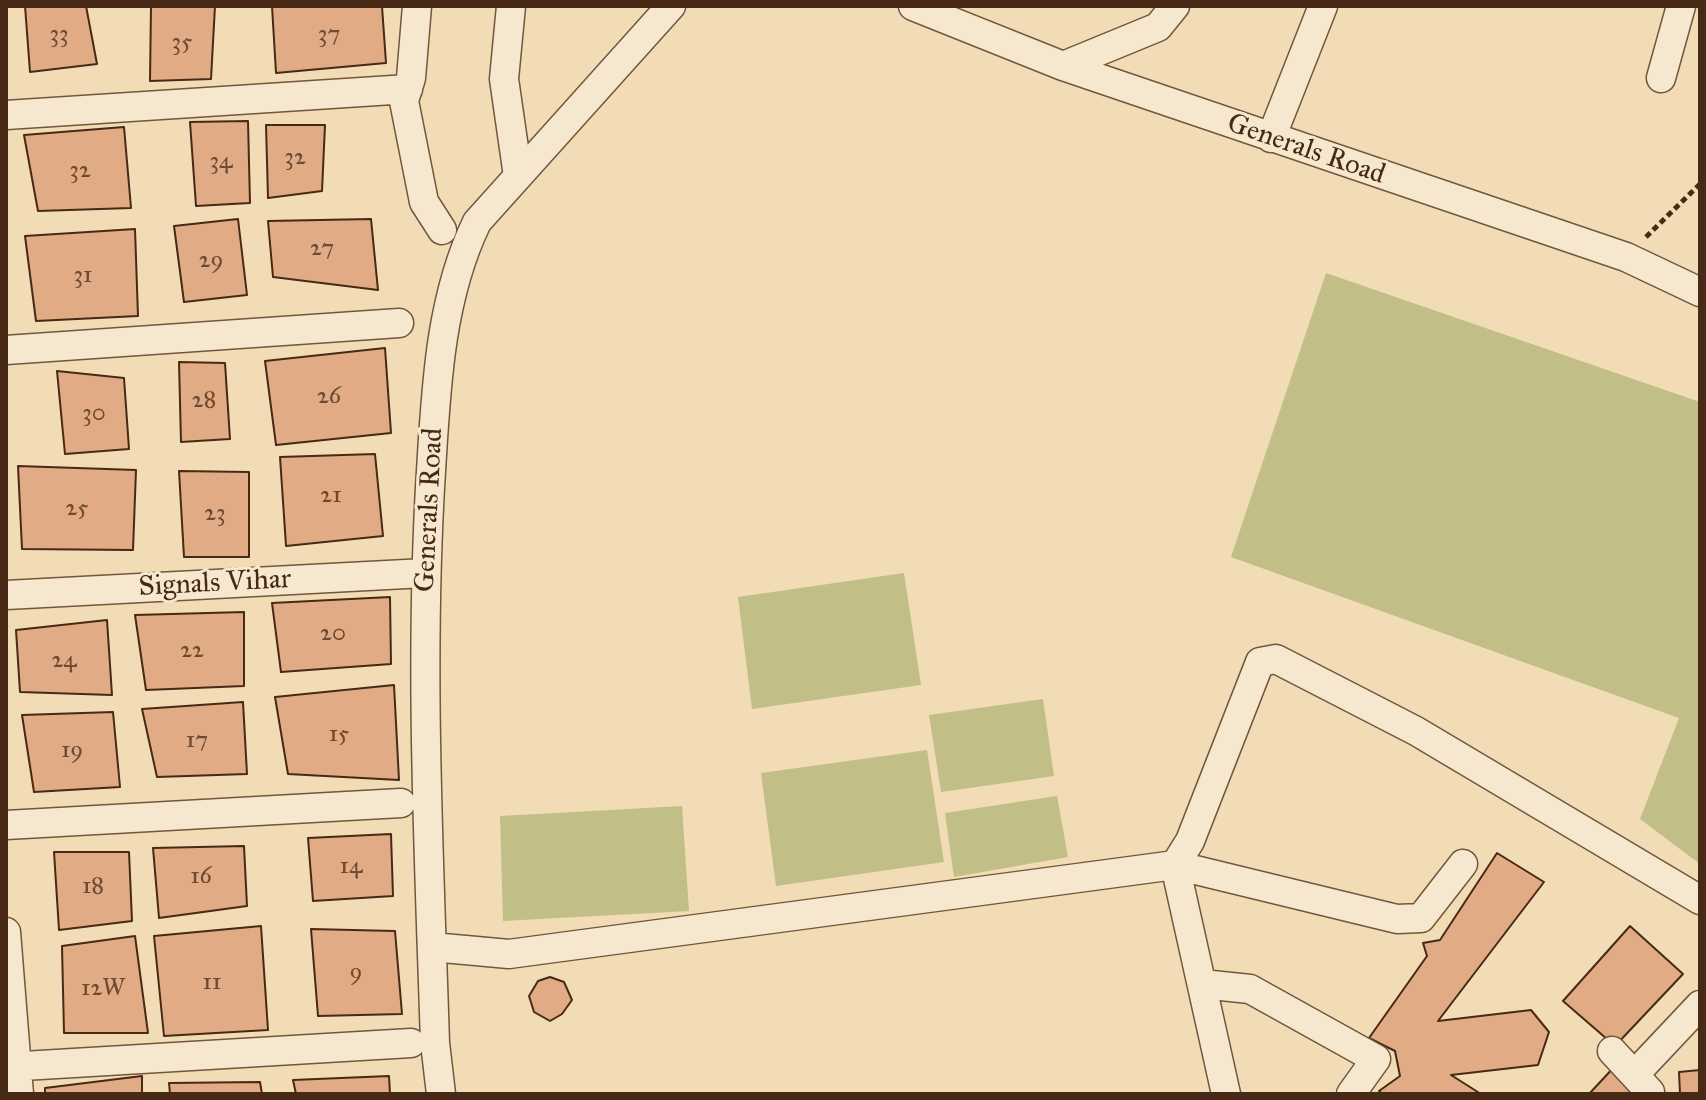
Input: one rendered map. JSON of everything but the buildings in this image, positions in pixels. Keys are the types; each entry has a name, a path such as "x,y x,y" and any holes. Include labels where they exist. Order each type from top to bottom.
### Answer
{"street":[{"path":"417,6 411,78 404,101 424,202 442,230"},
{"path":"511,6 504,79 518,176"},
{"name":"Generals Road","path":"441,1094 435,1043 432,947 425,573 433,435 450,300 462,252 477,222 671,6"},
{"name":"Generals Road","path":"913,6 963,16 1063,66 1626,257 1700,292"},
{"path":"1063,66 1158,27 1175,6"},
{"path":"1271,138 1323,6"},
{"path":"1661,78 1681,6"},
{"path":"6,115 408,89"},
{"path":"6,350 399,323"},
{"name":"Signals Vihar","path":"6,595 425,573"},
{"path":"1226,1094 1175,865 1190,841 1260,662 1276,659 1416,731 1700,900"},
{"path":"6,825 401,803"},
{"path":"432,947 509,954 1175,865 1397,919 1421,918 1463,864"},
{"path":"6,932 14,1076 411,1043"},
{"path":"1202,984 1250,989 1376,1059 1351,1094"},
{"path":"1612,1051 1642,1083 1700,1005"}],"path":[{"path":"1626,257 1700,184"}],"shaded area":[{"path":"1326,273 1700,402 1700,864 1640,819 1679,718 1231,557"},
{"path":"904,573 921,685 752,709 738,597"},
{"path":"1043,699 1054,776 941,792 929,715"},
{"path":"927,750 944,862 776,886 761,773"},
{"path":"1057,796 1068,857 954,877 945,813"},
{"path":"682,806 689,911 503,921 500,816"}]}
